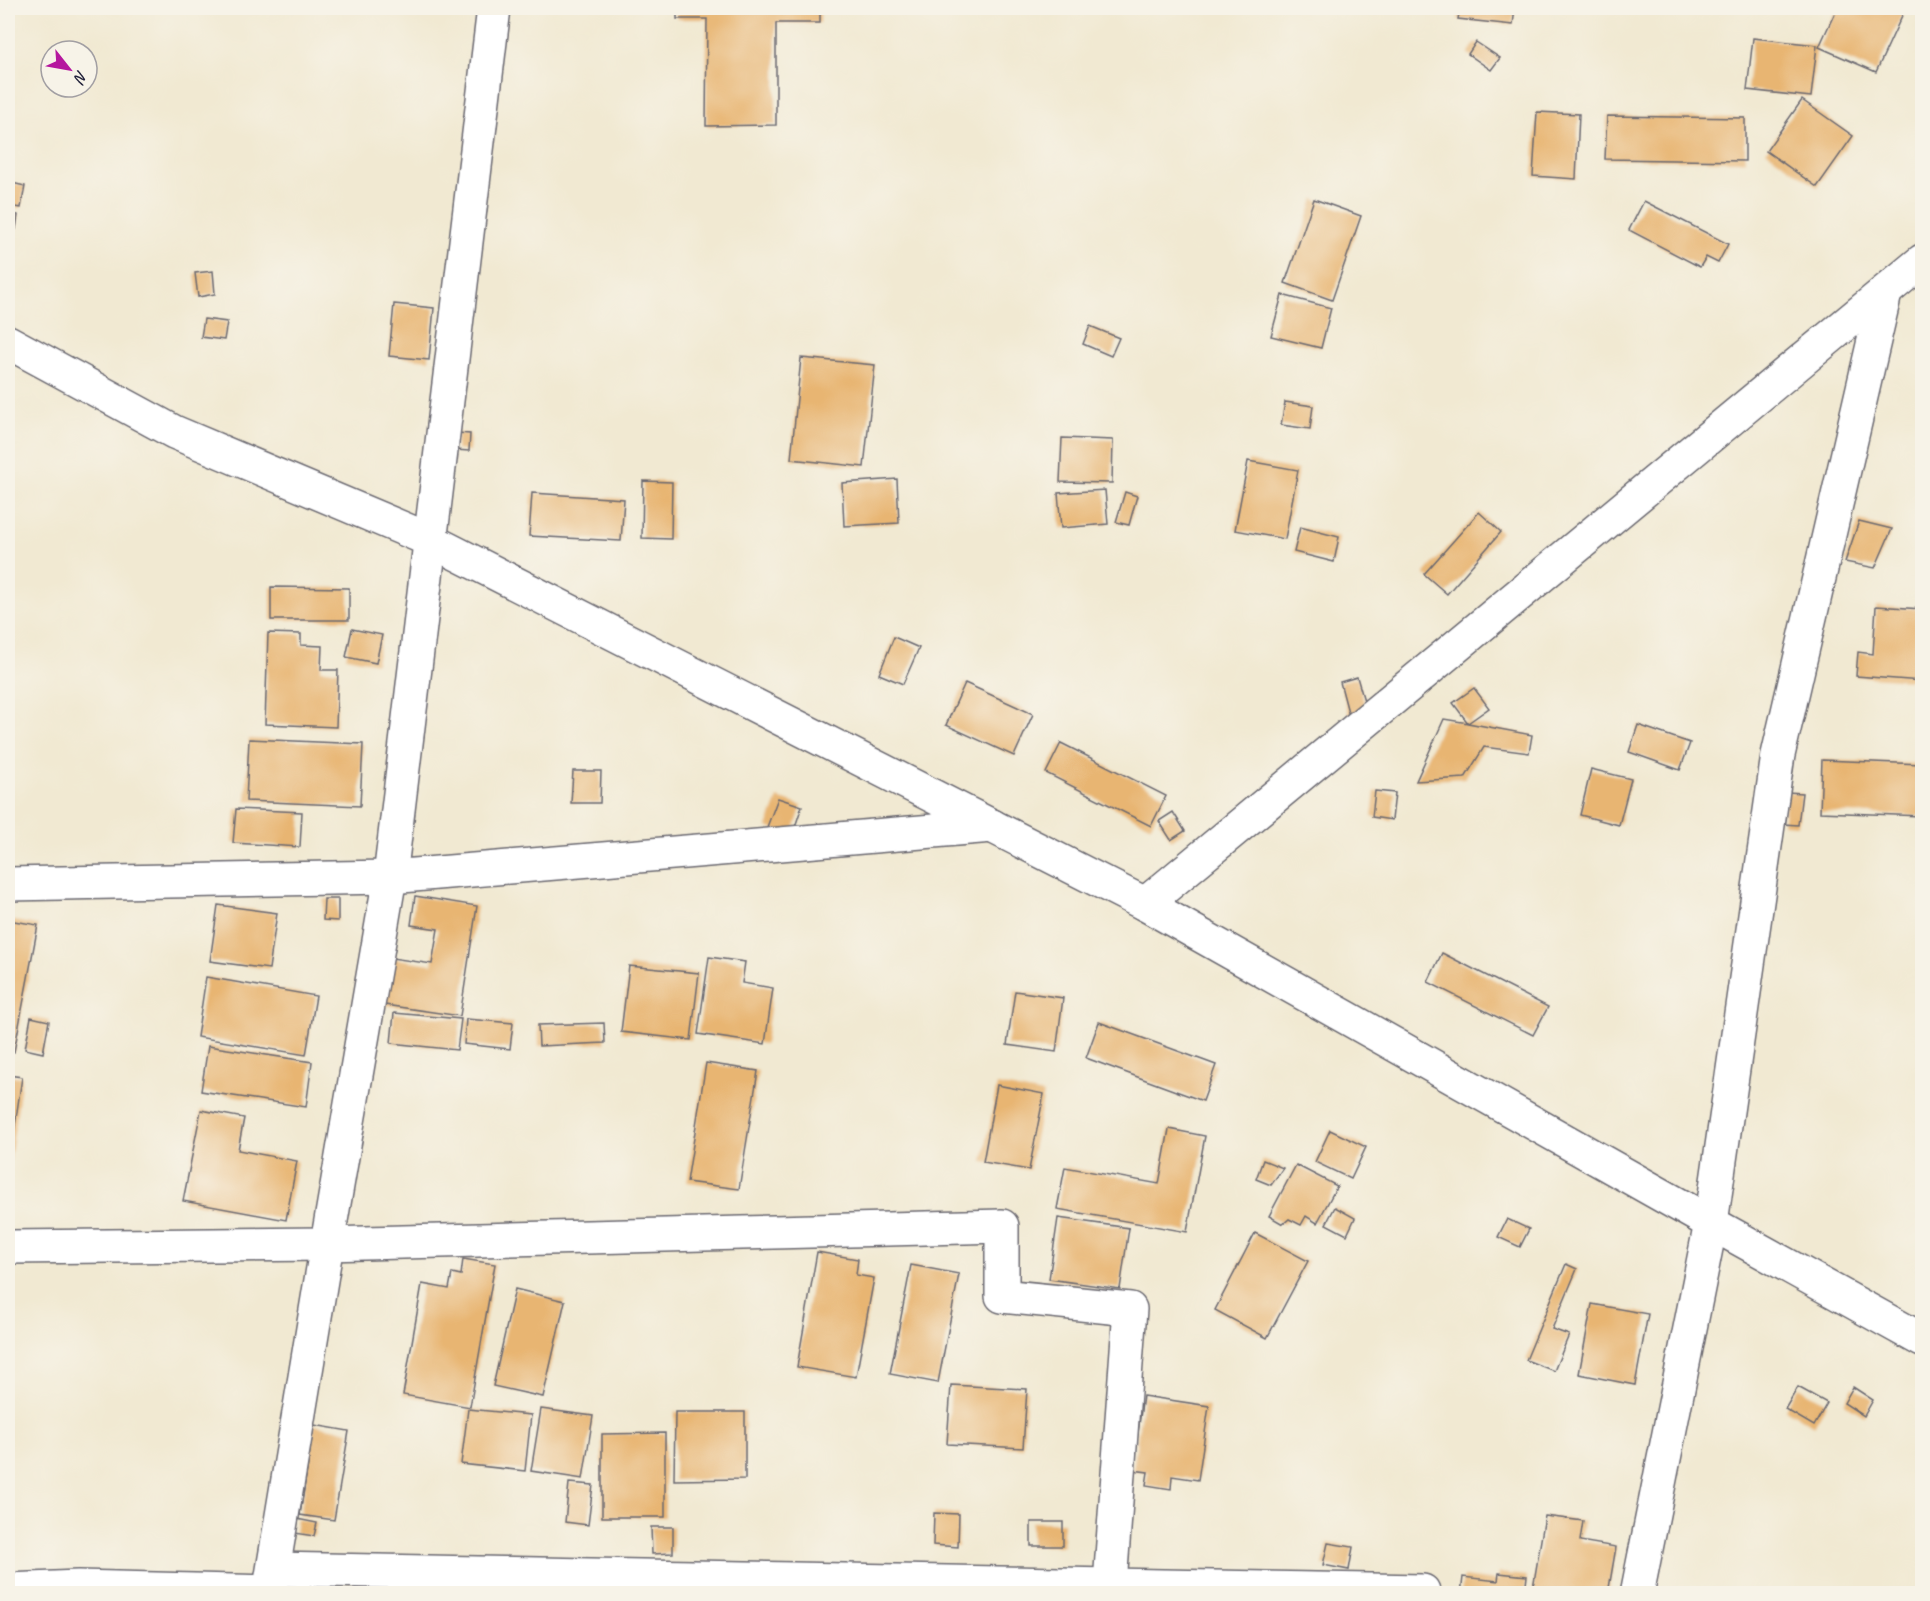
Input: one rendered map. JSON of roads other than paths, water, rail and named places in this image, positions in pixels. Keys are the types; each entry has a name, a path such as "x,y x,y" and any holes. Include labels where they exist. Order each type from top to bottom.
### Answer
{"street":[{"path":"271,1585 390,877 494,8"},
{"path":"1145,904 1923,261"},
{"path":"1637,1593 1711,1223 1778,755 1885,293"},
{"path":"8,342 174,432 430,540 1145,904 1923,1340"},
{"path":"8,884 390,877 992,826"},
{"path":"8,1247 327,1244 1002,1226 1002,1296 1130,1309 1110,1584"},
{"path":"8,1590 271,1585 633,1584 917,1587 1110,1584 1423,1591"}]}
